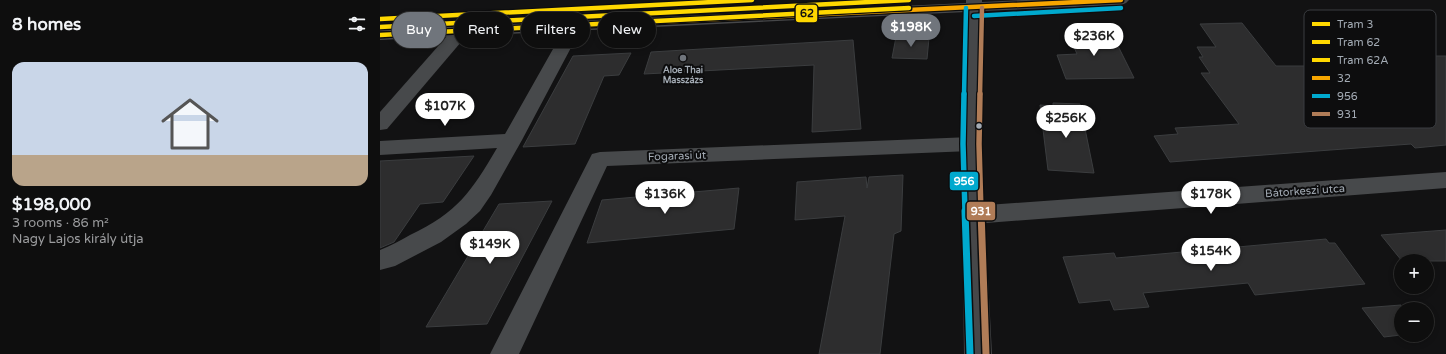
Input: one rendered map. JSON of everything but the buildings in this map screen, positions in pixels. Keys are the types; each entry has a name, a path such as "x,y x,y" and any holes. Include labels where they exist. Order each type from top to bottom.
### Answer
{"main road":[{"path":"590,25 974,4 1121,0"},
{"path":"974,4 972,144 978,354"},
{"path":"380,35 454,31"}],"street":[{"path":"380,124 454,39"},
{"path":"380,260 432,235 458,218 479,196 512,140 562,48"},
{"path":"380,148 512,140"},
{"name":"Fogarasi út","path":"504,354 600,159 972,144"},
{"name":"Bátorkeszi utca","path":"973,215 1446,180"}],"tram line":[{"name":"62A","path":"380,19 752,0"},
{"name":"3","path":"380,27 909,0"},
{"name":"62","path":"380,35 909,8"}],"transit line":[{"name":"32","path":"380,35 1121,0"},
{"name":"956","path":"966,8 963,144 970,354"},
{"name":"931","path":"982,8 979,144 986,354"},
{"name":"956","path":"974,16 1121,8"}],"place":[{"name":"Aloe Thai Masszázs","path":"683,58"}]}
